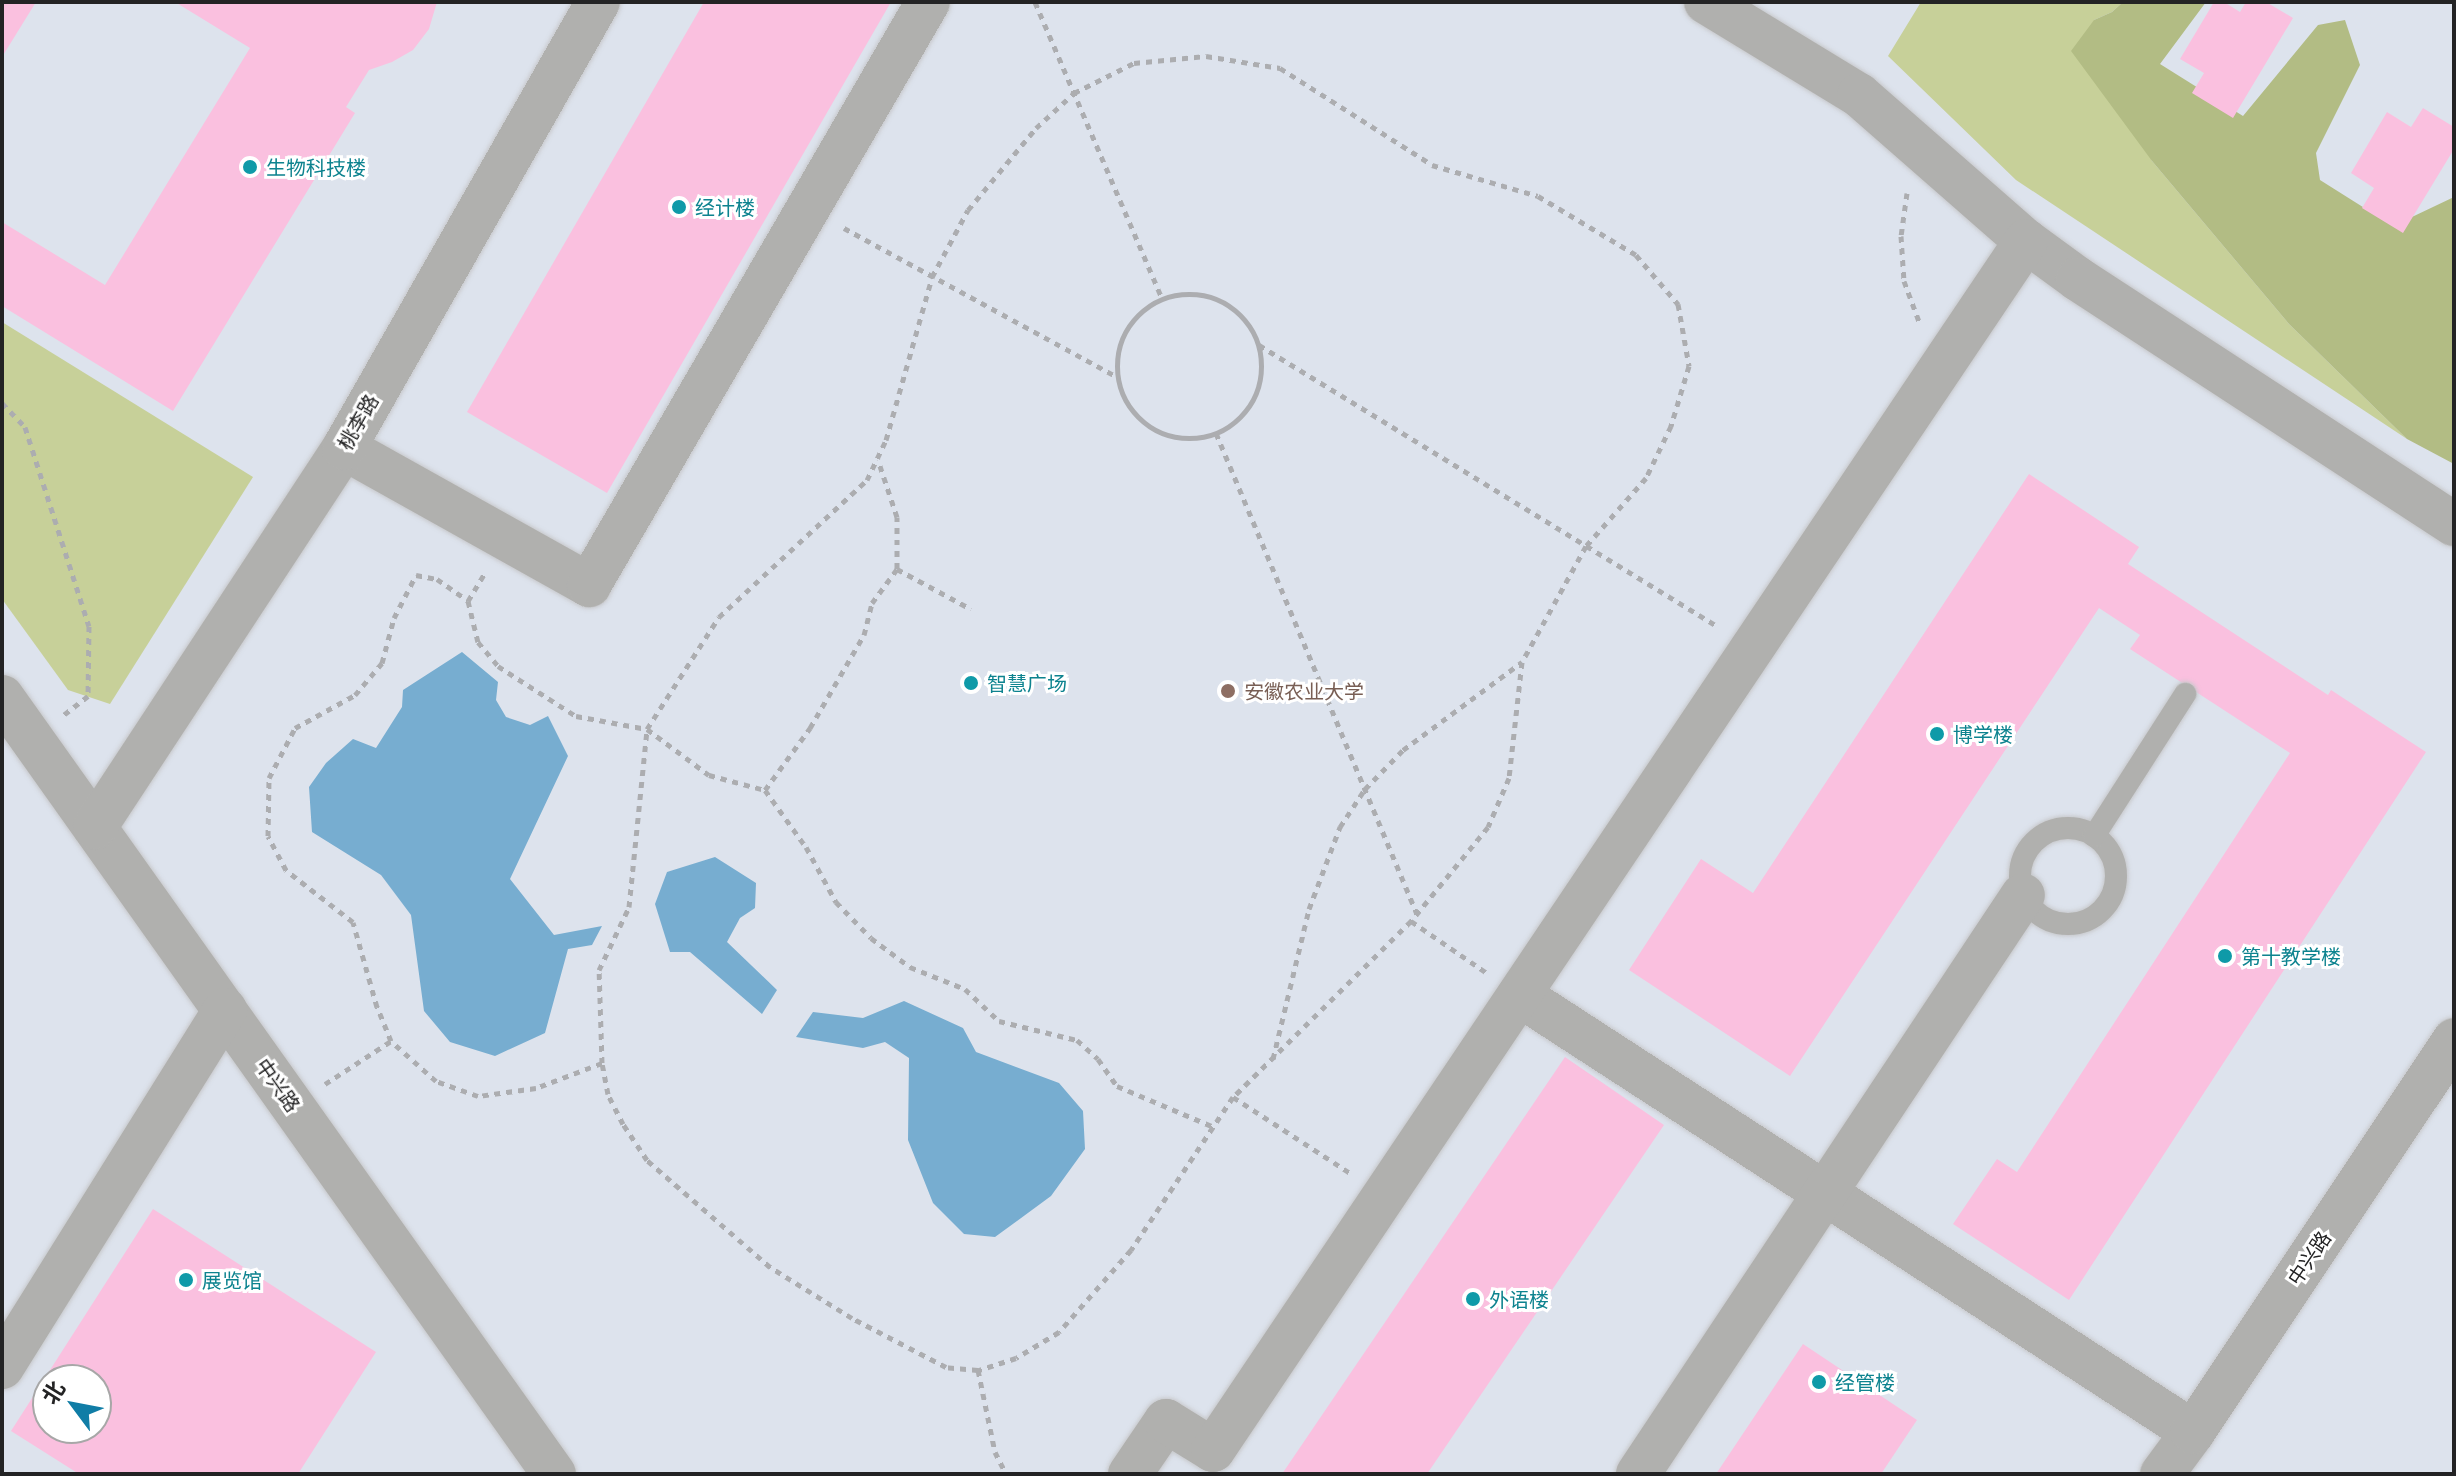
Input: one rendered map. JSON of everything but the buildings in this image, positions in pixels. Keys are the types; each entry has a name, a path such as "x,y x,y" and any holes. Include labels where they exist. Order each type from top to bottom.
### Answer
{"street":[{"name":"桃李路","path":"95,827 344,448 598,2"},
{"path":"344,448 589,585 928,2"},
{"path":"1706,2 1859,95 2026,241 2078,279 2454,524"},
{"path":"1130,1474 1166,1421 1213,1450 2026,241"},
{"name":"中兴路","path":"2,697 554,1474"},
{"path":"1638,1474 2023,895"},
{"path":"1521,996 2193,1432"},
{"path":"2,1367 225,1010"},
{"name":"中兴路","path":"2162,1474 2454,1040"}],"lane":[{"path":"2094,836 2185,694"},
{"path":"2069,827 2094,836 2109,851 2115,866 2115,882 2102,910 2089,920 2058,923 2031,908 2023,895 2021,863 2039,838 2069,827"}],"path":[{"path":"1035,2 1162,299"},
{"path":"1206,56 1280,68 1432,165 1538,196 1636,255 1678,304 1689,366 1671,426 1646,478 1586,546 1522,662 1509,778 1488,827 1411,921 1233,1097 1131,1250 1059,1332 1016,1358 978,1370 946,1367 918,1355 770,1267 647,1160 608,1094 602,1063 599,970 629,907 647,729 719,617 867,480 886,440 932,277 968,210 1036,128 1074,93 1134,63 1206,56"},
{"path":"1914,144 1901,236 1904,281 1915,316 1945,361"},
{"path":"809,208 1117,377"},
{"path":"1185,294 1209,296 1220,301 1248,323 1259,345 1262,369 1257,392 1245,413 1216,433 1181,439 1158,432 1138,418 1124,399 1117,377 1118,352 1126,330 1141,311 1162,299 1185,294"},
{"path":"1259,345 1752,648"},
{"path":"2,403 25,427 89,626 88,696 32,738"},
{"path":"1216,433 1417,914"},
{"path":"765,790 810,728 864,635 872,603 897,569 897,517 878,458"},
{"path":"897,569 971,609"},
{"path":"602,1063 536,1088 478,1096 436,1081 391,1041 377,1007 353,922 286,870 268,836 269,778 295,728 355,695 382,663 394,618 416,575 437,579 468,601 478,642 498,666 576,716 647,729 709,775 765,790 806,847 836,902 871,938 910,967 965,989 999,1021 1077,1040 1098,1059 1117,1086 1214,1127"},
{"path":"1273,1060 1309,909 1340,827 1365,789 1403,750 1522,662"},
{"path":"1411,921 1521,996"},
{"path":"292,1105 391,1041"},
{"path":"1233,1097 1385,1196"},
{"path":"978,1370 995,1452 1006,1474"}],"shaded area":[{"name":"安徽农业大学","path":"2,2 2454,2 2454,1474 2,1474"}],"green space":[{"path":"1921,2 2123,2 2112,12 2094,20 2152,161 2289,324 2407,439 2016,180 1888,56"},
{"path":"2123,2 2206,2 2160,64 2243,116 2318,25 2345,20 2360,65 2316,153 2320,180 2393,226 2454,197 2454,464 2407,439 2289,324 2152,161 2071,51 2094,20 2112,12"},
{"path":"2,322 253,477 110,704 68,690 2,599"}],"water":[{"path":"462,652 498,682 496,700 506,717 530,725 548,716 568,756 510,879 554,935 602,926 592,945 568,949 545,1033 495,1056 450,1042 424,1011 411,915 381,875 312,832 309,787 326,763 353,739 376,748 402,707 403,690"},
{"path":"715,857 756,883 755,908 740,918 727,942 777,990 762,1014 690,952 670,952 655,904 667,872"},
{"path":"904,1001 963,1028 976,1052 1059,1083 1083,1111 1085,1149 1051,1196 995,1237 964,1234 933,1203 908,1140 909,1058 885,1042 863,1048 796,1037 813,1012 863,1018"}],"place":[{"name":"生物科技楼","path":"250,167"},
{"name":"经计楼","path":"679,207"},
{"name":"智慧广场","path":"971,683"},
{"name":"安徽农业大学","path":"1228,691"},
{"name":"博学楼","path":"1937,734"},
{"name":"第十教学楼","path":"2225,956"},
{"name":"展览馆","path":"186,1280"},
{"name":"外语楼","path":"1473,1299"},
{"name":"经管楼","path":"1819,1382"}]}
